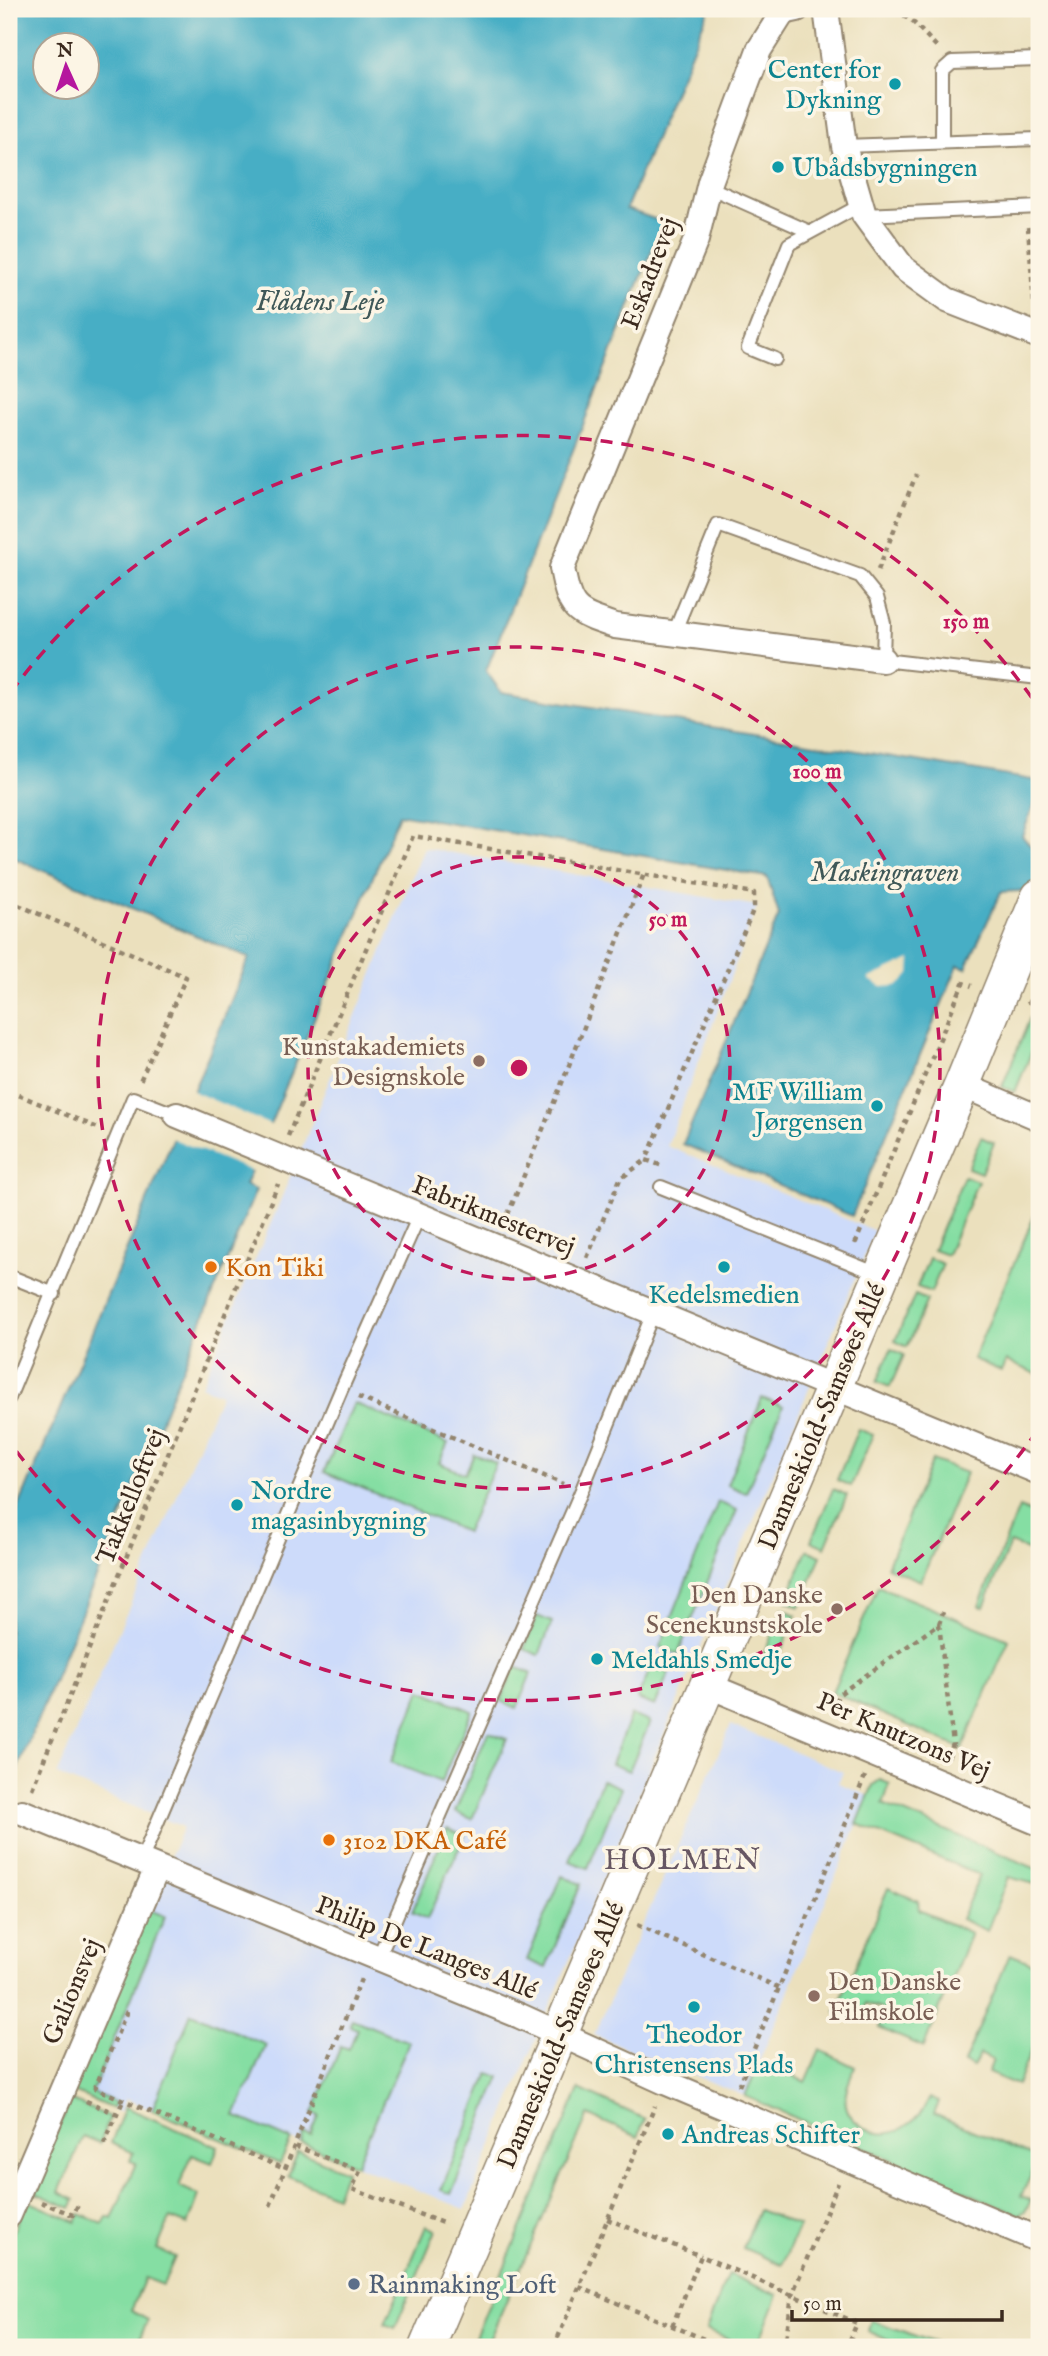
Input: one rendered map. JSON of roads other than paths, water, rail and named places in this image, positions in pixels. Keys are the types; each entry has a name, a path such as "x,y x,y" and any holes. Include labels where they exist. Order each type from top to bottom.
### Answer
{"street":[{"name":"Eskadrevej","path":"674,633 615,626 586,616 568,600 562,568 696,240 709,187 759,50 783,12 797,9"},
{"path":"826,9 844,146 862,210 903,268 947,300 1037,335"},
{"path":"674,633 883,660"},
{"name":"Danneskiold-Samsøes Allé","path":"427,2347 1037,903"},
{"path":"962,1085 1039,1118"},
{"name":"Fabrikmestervej","path":"177,1115 1039,1472"},
{"name":"Per Knutzons Vej","path":"706,1685 1039,1823"},
{"name":"Philip De Langes Allé","path":"22,1812 560,2034 665,2082 1039,2241"},
{"name":"Galionsvej","path":"9,2215 61,2091 149,1865"}],"lane":[{"path":"942,142 942,71 952,62 1039,59"},
{"path":"844,146 1039,139"},
{"path":"709,187 810,232"},
{"path":"775,359 748,348 789,244 862,210 1038,207"},
{"path":"674,633 718,525 860,576 877,597 884,623 883,660 1039,678"},
{"name":"Fabrikmestervej","path":"54,1294 133,1098 177,1115"},
{"path":"661,1187 881,1275"},
{"path":"149,1865 341,1390 419,1216"},
{"path":"9,1276 54,1294 9,1398"},
{"path":"374,1956 581,1492 653,1313"}],"water":[{"path":"9,9 709,9 626,209 663,222 486,671 501,692 1039,781 1039,791 1022,836 1039,855 1039,900 1020,891 1001,892 966,968 958,965 852,1216 683,1144 779,915 767,877 399,814 245,1185 256,1190 9,1789 9,1530 249,958 9,856"}],"place":[{"name":"Center for Dykning","path":"895,84"},
{"name":"Ubådsbygningen","path":"778,167"},
{"name":"Kunstakademiets Designskole","path":"479,1061"},
{"name":"MF William Jørgensen","path":"877,1106"},
{"name":"Kon Tiki","path":"211,1267"},
{"name":"Kedelsmedien","path":"724,1267"},
{"name":"Nordre magasinbygning","path":"237,1505"},
{"name":"Den Danske Scenekunstskole","path":"837,1609"},
{"name":"Meldahls Smedje","path":"597,1659"},
{"name":"3102 DKA Café","path":"329,1840"},
{"name":"Den Danske Filmskole","path":"814,1996"},
{"name":"Theodor Christensens Plads","path":"694,2007"},
{"name":"Andreas Schifter","path":"668,2134"},
{"name":"Rainmaking Loft","path":"354,2284"}],"district":[{"name":"HOLMEN","path":"683,1859"}],"water label":[{"name":"Flådens Leje","path":"320,300"},
{"name":"Maskingraven","path":"885,871"}]}
